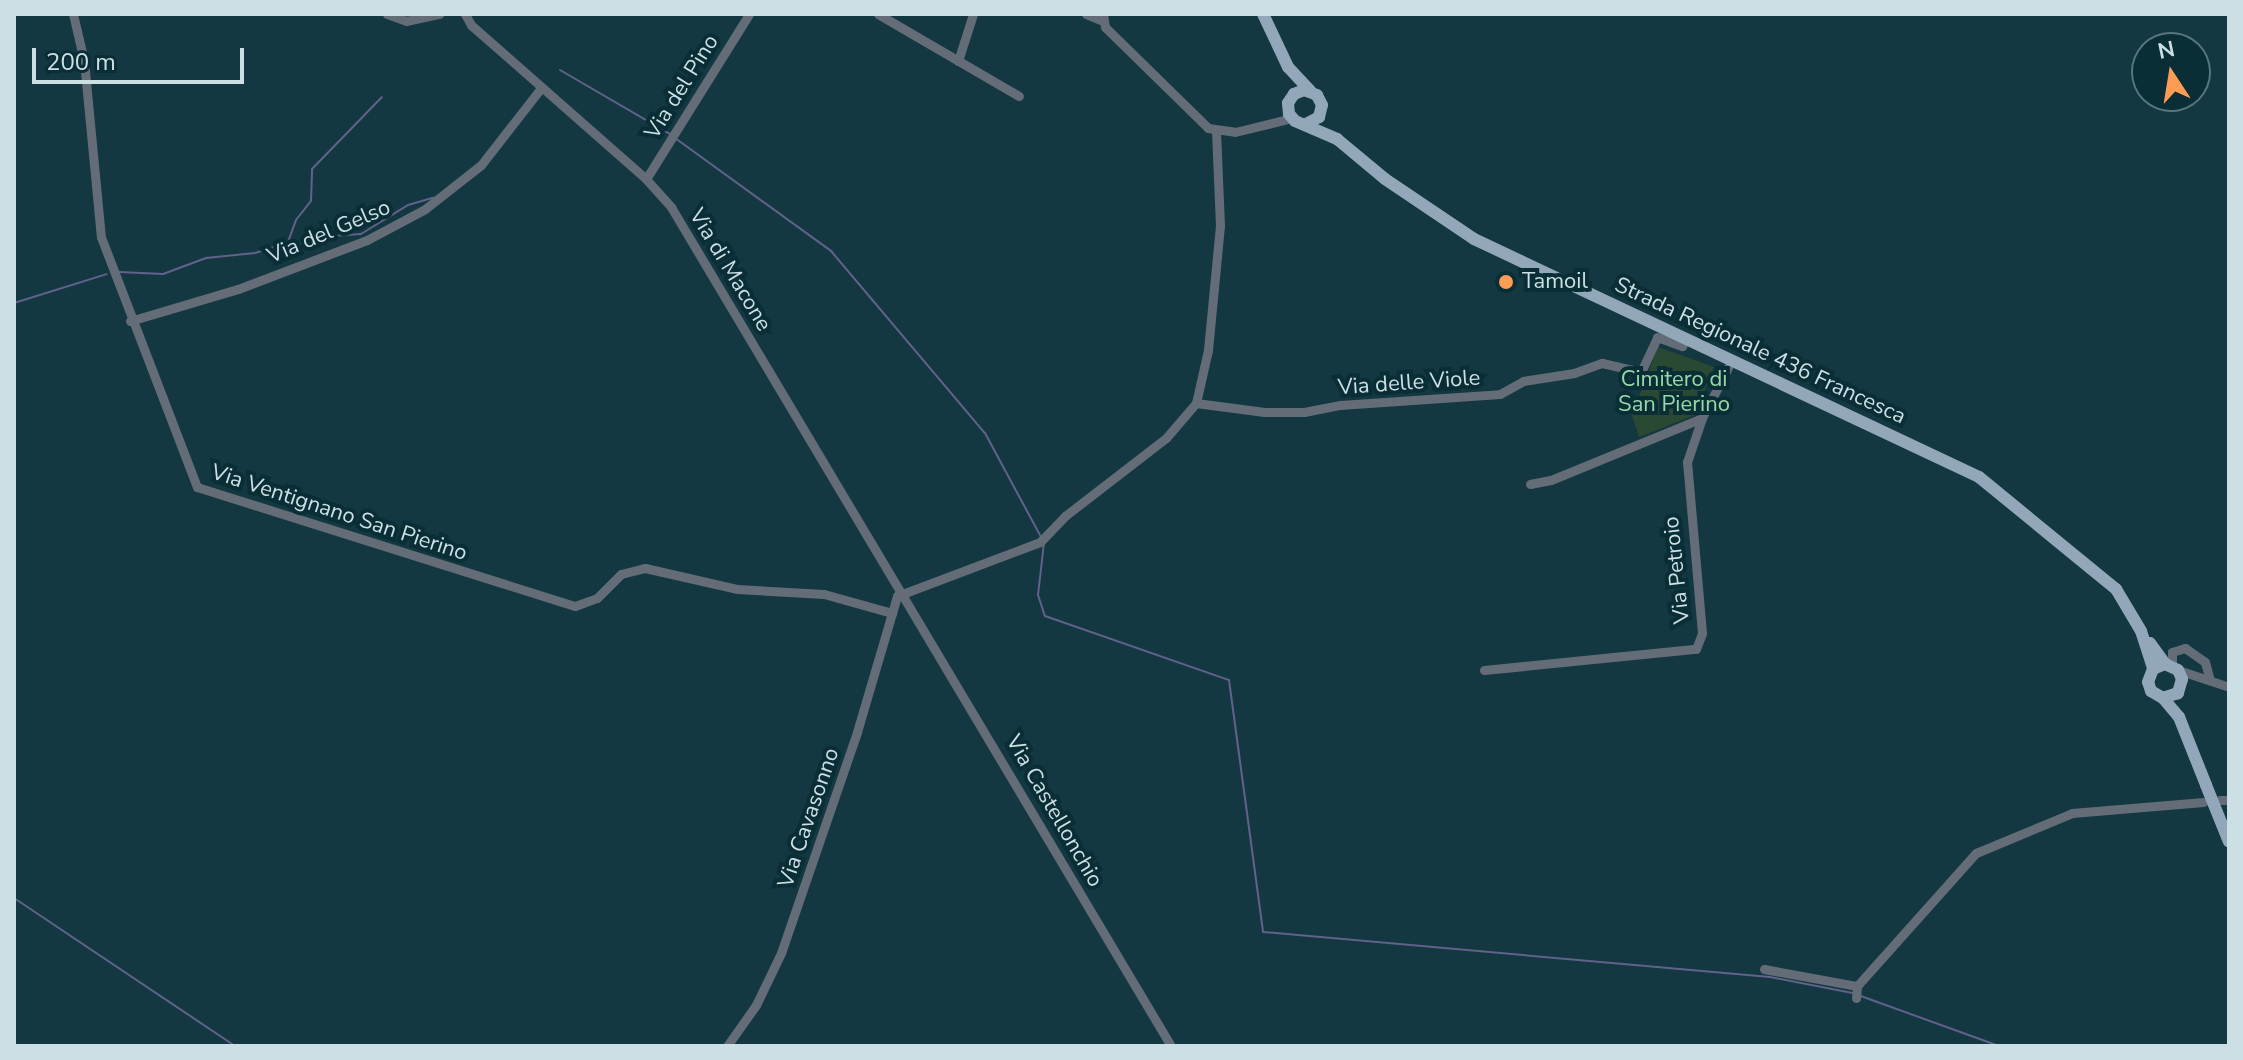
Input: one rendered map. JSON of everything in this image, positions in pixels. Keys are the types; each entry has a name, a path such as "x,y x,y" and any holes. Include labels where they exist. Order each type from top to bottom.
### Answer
{"main road":[{"name":"Strada Regionale 436 Francesca","path":"1263,14 1288,67 1319,98 1337,139"},
{"name":"Strada Regionale 436 Francesca","path":"1288,67 1292,118 1337,139 1385,179 1474,239 1979,477 2116,589 2167,667 2182,679 2179,691 2185,730 2229,842"},
{"path":"1289,101 1297,92 1310,91"},
{"path":"1306,124 1317,120 1322,109"},
{"name":"Strada Regionale 436 Francesca","path":"2167,667 2149,687 2163,698 2185,730"},
{"path":"2163,698 2179,691"}],"street":[{"name":"Via Ventignano San Pierino","path":"73,14 84,61 101,237 130,321 191,479 197,487 575,606 597,598 621,574 645,568 737,589 824,594 892,613"},
{"path":"387,14 406,21 439,14"},
{"name":"Via di Macone","path":"465,14 471,25 646,179 671,207 903,595"},
{"name":"Via del Pino","path":"646,179 749,14"},
{"path":"878,14 1019,96"},
{"path":"958,61 973,14"},
{"path":"1086,14 1102,17 1203,124 1216,130 1235,132 1292,118"},
{"name":"Via del Gelso","path":"130,321 253,284 367,240 425,209 481,165 541,88"},
{"path":"1263,124 1289,101"},
{"path":"903,595 1042,540 1065,516 1166,438 1196,403 1208,350 1220,226 1216,130"},
{"name":"Via delle Viole","path":"1196,403 1264,412 1304,412 1340,405 1500,394 1523,381 1574,373 1602,363 1641,372 1657,337 1682,346 1686,338"},
{"name":"Via Petroio","path":"1484,670 1696,649 1702,633 1687,462 1702,418 1732,360"},
{"path":"1530,484 1551,480 1702,418"},
{"name":"Via Cavasonno","path":"727,1046 756,1005 781,953 857,732 897,596 903,595"},
{"name":"Via Castellonchio","path":"903,595 1171,1046"},
{"path":"2207,677 2205,662 2185,648 2172,652 2167,667 2207,677 2229,687"},
{"path":"2179,691 2192,680 2207,677"},
{"path":"1764,969 1857,992 1976,853 2072,813 2204,802"}],"green space":[{"name":"Cimitero di San Pierino","path":"1658,347 1714,367 1695,415 1639,437 1632,415"}],"waterway":[{"path":"560,70 670,134"},
{"path":"288,242 296,220 311,201 312,169 382,97"},
{"path":"675,138 831,251 985,433 1041,537"},
{"path":"119,272 163,274 206,258 255,253 288,243 300,244 317,237 361,234 408,205 433,198"},
{"path":"14,303 107,274"},
{"path":"1044,543 1038,595 1045,616 1229,680 1263,932 1770,977 1852,993"},
{"path":"14,898 235,1046"},
{"path":"1858,995 1999,1046"}],"place":[{"name":"Tamoil","path":"1506,282"}]}
